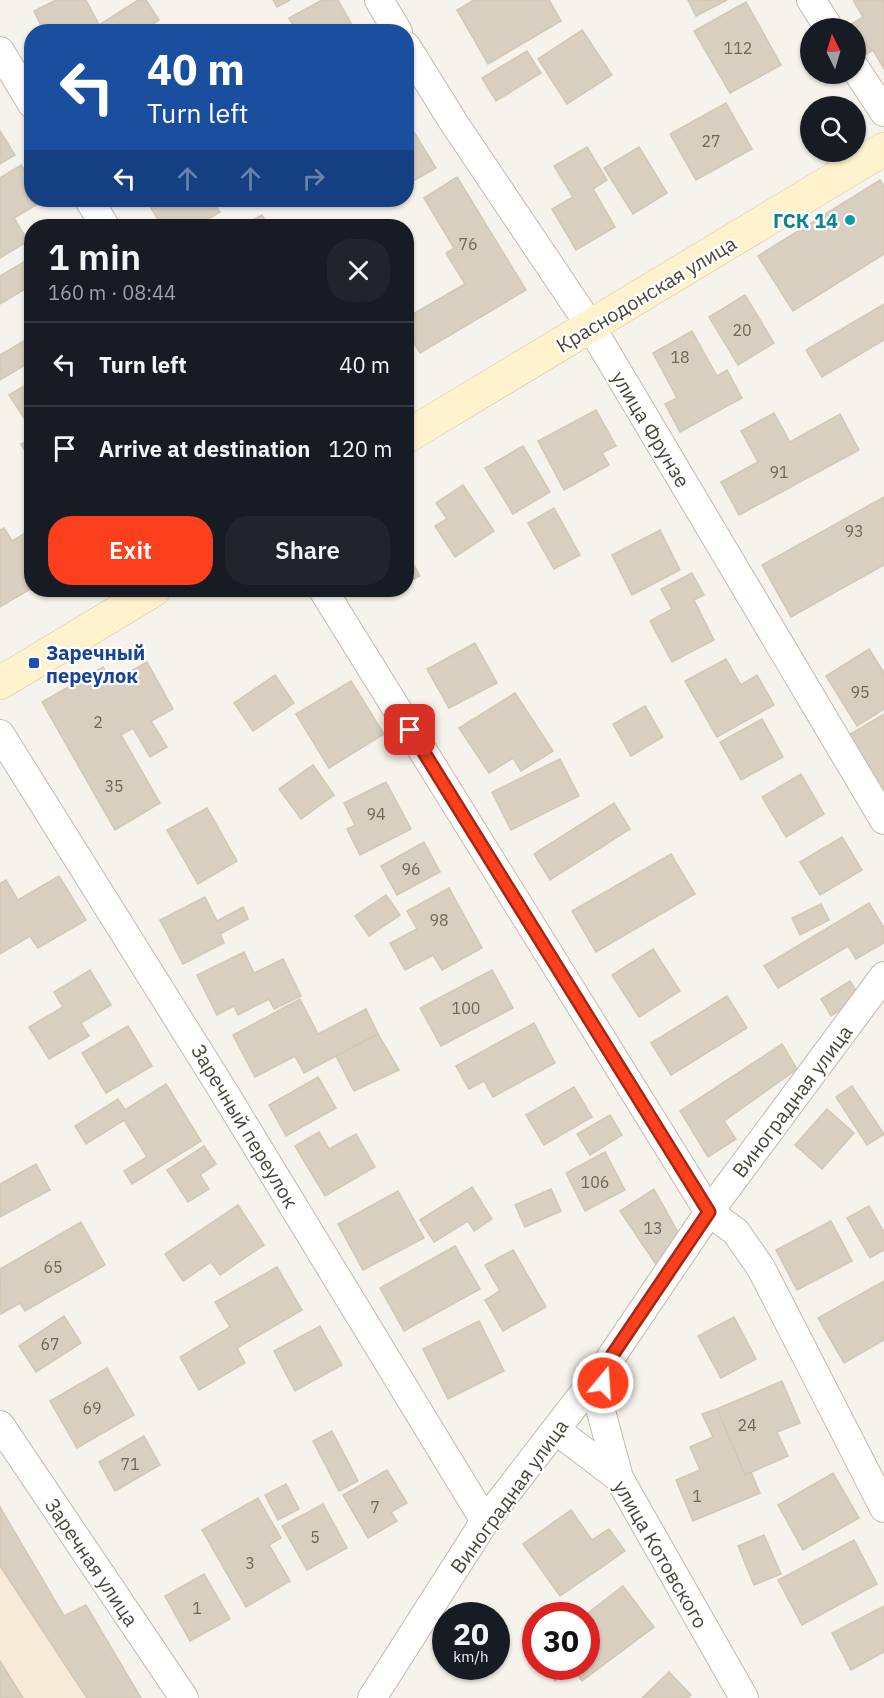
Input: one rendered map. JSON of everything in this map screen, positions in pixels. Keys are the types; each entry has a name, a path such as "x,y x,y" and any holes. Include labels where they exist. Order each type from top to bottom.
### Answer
{"street":[{"path":"378,0 393,24"},
{"path":"811,0 823,18"},
{"path":"0,51 24,91"},
{"name":"улица Фрунзе","path":"414,59 454,123 591,327 884,820"},
{"path":"866,84 884,112"},
{"name":"Краснодонская улица","path":"414,432 884,149"},
{"path":"0,683 142,597"},
{"path":"327,597 709,1212 736,1232 760,1268 884,1508"},
{"name":"Заречный переулок","path":"0,734 222,1089 485,1521"},
{"name":"Виноградная улица","path":"372,1698 485,1521 607,1363 709,1212 884,976"},
{"path":"607,1363 598,1404 619,1478"},
{"name":"Заречная улица","path":"0,1425 184,1698"},
{"name":"улица Котовского","path":"556,1430 619,1478 744,1698"}],"shaded area":[{"path":"0,1540 104,1698 0,1698"}],"building":[{"path":"56,0 86,0 98,24 40,24 34,11"},
{"path":"138,0 146,0 159,20 153,24 101,24"},
{"path":"273,0 290,0 277,7"},
{"path":"322,0 338,0 352,24 292,24 289,18"},
{"path":"474,0 549,0 561,21 488,64 457,10"},
{"path":"688,0 727,0 696,16"},
{"path":"853,0 884,0 884,69 873,50 866,54 866,18 861,18 863,17"},
{"path":"746,2 781,65 730,93 694,31"},
{"path":"582,30 612,75 567,104 538,59"},
{"path":"527,51 541,73 496,101 482,78"},
{"path":"726,103 752,149 696,180 670,134"},
{"path":"0,131 15,155 0,164"},
{"path":"414,132 436,168 414,180"},
{"path":"587,147 607,180 593,189 615,227 576,250 552,209 573,197 554,166"},
{"path":"639,147 667,193 633,214 604,168"},
{"path":"21,165 24,170 24,207 33,207 14,218 24,234 24,243 0,258 0,178"},
{"path":"457,177 526,290 420,353 414,343 414,313 465,284 446,253 454,248 424,198"},
{"name":"ГСК 14","path":"880,180 884,186 884,254 793,311 758,256"},
{"path":"150,207 217,207 220,212 208,219 158,219"},
{"path":"24,262 24,290 0,304 0,276"},
{"path":"745,295 774,343 738,365 709,317"},
{"path":"884,304 884,340 822,377 806,350"},
{"path":"692,331 717,376 727,370 742,398 680,432 665,404 677,398 653,353"},
{"path":"24,341 24,366 0,380 0,355"},
{"path":"24,386 24,418 9,395"},
{"path":"596,410 616,446 602,453 609,465 564,490 538,441"},
{"path":"774,413 790,442 840,414 859,450 739,515 721,482 758,462 741,431"},
{"path":"523,446 550,492 513,514 485,468"},
{"path":"463,485 494,531 455,557 435,526 447,519 436,503"},
{"path":"884,497 884,565 791,617 762,565"},
{"path":"554,508 580,555 554,569 528,523"},
{"path":"4,528 12,541 24,534 24,593 0,607 0,530"},
{"path":"660,530 680,570 632,595 612,555"},
{"path":"414,566 420,576 414,579"},
{"path":"692,573 704,595 694,600 714,640 672,662 650,621 672,609 661,589"},
{"path":"475,643 497,683 449,708 427,669"},
{"path":"869,649 884,673 884,709 857,726 826,676"},
{"path":"726,659 741,685 757,675 774,705 717,737 685,681"},
{"path":"147,662 173,709 151,721 167,747 150,757 133,728 121,735 160,803 115,830 42,702 103,667 112,682"},
{"path":"275,675 294,703 253,731 234,703"},
{"path":"351,681 384,734 329,768 296,714"},
{"path":"515,693 553,751 521,771 513,758 489,773 459,728"},
{"path":"645,706 663,737 631,756 613,724"},
{"path":"884,714 884,794 842,739"},
{"path":"762,719 783,757 741,780 720,742"},
{"path":"560,759 579,796 511,830 492,792"},
{"path":"313,765 334,795 301,819 279,789"},
{"path":"801,774 824,814 786,837 762,797"},
{"path":"386,782 411,829 360,855 347,829 355,825 344,803"},
{"path":"614,803 630,829 550,880 534,854"},
{"path":"207,808 237,861 198,884 167,830"},
{"path":"842,837 862,870 820,895 800,862"},
{"path":"424,842 440,872 397,895 381,866"},
{"path":"671,854 695,894 596,952 572,911"},
{"path":"59,876 86,920 38,948 30,936 0,954 0,884 6,880 18,900"},
{"path":"449,888 482,948 442,970 433,955 405,970 390,943 417,929 407,911"},
{"path":"386,895 400,915 369,936 355,916"},
{"path":"205,897 217,921 243,907 248,919 220,934 224,943 183,964 160,920"},
{"path":"869,903 884,928 884,943 856,959 848,946 778,988 764,966"},
{"path":"821,904 829,920 800,935 792,918"},
{"path":"653,949 680,991 639,1017 612,975"},
{"path":"244,952 254,973 283,959 301,996 274,1009 269,999 238,1015 234,1006 217,1015 197,975"},
{"path":"90,970 111,1005 81,1023 89,1036 49,1059 29,1027 63,1007 54,992"},
{"path":"492,970 513,1008 441,1046 420,1008"},
{"path":"850,981 860,997 831,1016 821,999"},
{"path":"727,996 747,1028 671,1075 651,1043"},
{"path":"300,999 318,1034 366,1009 378,1034 304,1073 295,1056 255,1077 233,1035"},
{"path":"534,1023 555,1063 493,1097 484,1081 469,1089 456,1066"},
{"path":"128,1026 152,1066 106,1093 82,1053"},
{"path":"378,1034 399,1070 354,1091 336,1056"},
{"path":"782,1044 797,1069 724,1121 736,1139 708,1157 680,1111"},
{"path":"318,1077 336,1108 286,1136 269,1105"},
{"path":"166,1084 201,1141 132,1184 124,1171 147,1157 124,1120 86,1144 75,1126 118,1099 125,1110"},
{"path":"852,1086 884,1134 867,1145 836,1097"},
{"path":"574,1087 592,1117 544,1145 526,1115"},
{"path":"827,1109 854,1133 822,1169 795,1145"},
{"path":"610,1115 622,1135 590,1155 577,1134"},
{"path":"319,1132 329,1149 356,1134 375,1167 325,1196 295,1146"},
{"path":"204,1146 216,1164 200,1175 209,1189 188,1202 167,1170"},
{"path":"605,1152 625,1190 585,1211 566,1173"},
{"path":"36,1164 50,1190 0,1217 0,1184"},
{"path":"472,1187 492,1219 474,1231 468,1221 434,1242 420,1220"},
{"path":"551,1189 561,1211 525,1227 515,1205"},
{"path":"654,1189 685,1245 657,1266 620,1211"},
{"path":"398,1191 424,1238 363,1270 338,1224"},
{"path":"238,1205 264,1245 220,1275 211,1262 183,1281 165,1254"},
{"path":"869,1206 884,1232 884,1250 870,1258 847,1218"},
{"path":"831,1221 852,1261 797,1290 776,1250"},
{"path":"81,1222 105,1265 25,1311 20,1303 1,1314 0,1269"},
{"path":"455,1246 480,1289 404,1331 380,1288"},
{"path":"513,1250 546,1307 503,1331 485,1300 500,1291 485,1265"},
{"path":"277,1267 302,1310 237,1348 245,1363 199,1390 180,1357 230,1327 215,1302"},
{"path":"884,1281 884,1340 844,1363 818,1318"},
{"path":"64,1316 81,1343 36,1372 19,1346"},
{"path":"734,1317 756,1359 721,1378 698,1336"},
{"path":"479,1321 504,1371 448,1399 423,1349"},
{"path":"320,1326 342,1365 295,1391 274,1351"},
{"path":"107,1368 134,1415 77,1448 50,1401"},
{"path":"782,1381 800,1423 777,1432 788,1456 745,1475 717,1409"},
{"path":"717,1409 745,1475 751,1472 760,1493 693,1521 676,1480 700,1470 690,1447 713,1437 702,1414"},
{"path":"332,1431 358,1481 339,1491 313,1441"},
{"path":"144,1436 160,1465 115,1491 99,1462"},
{"path":"387,1470 407,1503 391,1512 397,1521 368,1538 343,1495"},
{"path":"833,1473 859,1518 803,1550 778,1505"},
{"path":"286,1484 299,1509 278,1520 265,1495"},
{"path":"258,1498 281,1538 269,1545 290,1581 246,1607 202,1530"},
{"path":"323,1504 347,1548 307,1570 282,1526"},
{"path":"0,1507 64,1616 86,1605 141,1698 87,1698 0,1566"},
{"path":"571,1510 592,1540 609,1529 625,1551 560,1596 523,1544"},
{"path":"764,1535 781,1574 754,1585 738,1546"},
{"path":"854,1540 877,1584 802,1625 778,1580"},
{"path":"204,1574 230,1619 190,1641 165,1596"},
{"path":"623,1586 654,1627 600,1668 600,1604"},
{"path":"884,1606 884,1652 851,1670 832,1633"},
{"path":"0,1661 23,1698 0,1698"},
{"path":"669,1672 691,1695 688,1698 642,1698"}],"place":[{"name":"ГСК 14","path":"850,220"},
{"name":"Заречный переулок","path":"34,663"}],"route":[{"path":"410,730 709,1212 607,1363 603,1383"}]}
